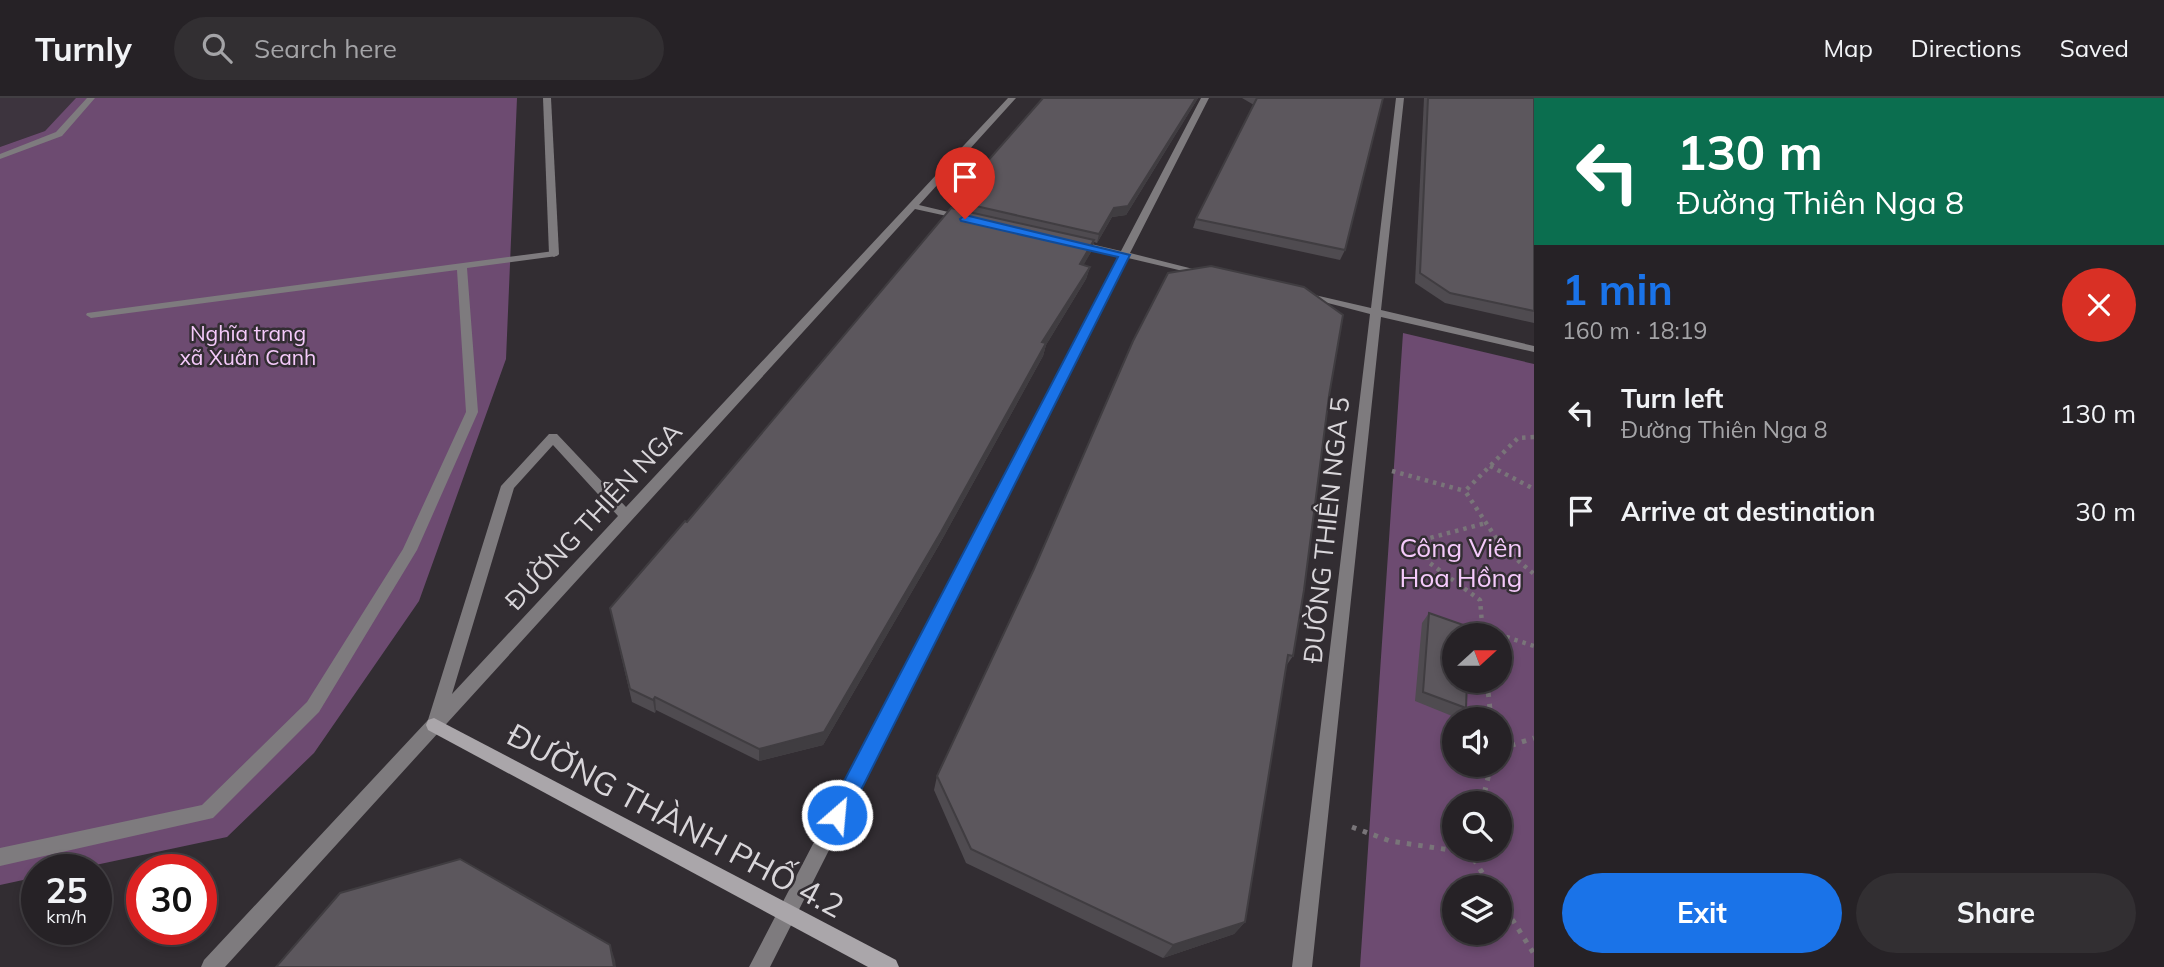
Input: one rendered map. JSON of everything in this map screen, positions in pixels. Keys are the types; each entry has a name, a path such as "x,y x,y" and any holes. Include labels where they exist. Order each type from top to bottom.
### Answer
{"street":[{"path":"0,157 59,134 91,98"},
{"path":"91,315 554,254 547,98"},
{"name":"ĐƯỜNG THIÊN NGA","path":"211,967 1012,98"},
{"path":"759,967 1205,98"},
{"name":"ĐƯỜNG THIÊN NGA 5","path":"1302,967 1399,98"},
{"path":"912,206 978,222"},
{"path":"1058,240 1217,276"},
{"path":"0,857 207,812 313,708 410,550 472,412 462,267"},
{"path":"1296,294 1534,349"},
{"path":"434,725 508,486 553,437 626,516"},
{"name":"ĐƯỜNG THÀNH PHỐ 4.2","path":"434,725 889,967"}],"path":[{"path":"1465,491 1518,438 1534,437"},
{"path":"1359,462 1465,491 1502,547 1534,574"},
{"path":"1490,466 1534,489"},
{"path":"1482,623 1480,600 1427,561 1426,539 1486,523"},
{"path":"1512,640 1534,646"},
{"path":"1512,745 1534,738"},
{"path":"1319,815 1390,841 1442,848"},
{"path":"1512,920 1534,954"}],"shaded area":[{"path":"0,98 77,98 45,131 0,147"}],"green space":[{"name":"Nghĩa trang xã Xuân Canh","path":"76,98 517,98 506,359 419,601 314,753 227,837 147,854 126,854 126,859 112,861 112,854 21,854 21,880 0,885 0,147 45,131"},
{"name":"Công Viên Hoa Hồng","path":"1403,333 1534,364 1534,967 1360,967"}],"building":[{"path":"1043,98 1196,98 1128,206 1114,208 1099,234 958,202 982,173 978,172"},
{"path":"1257,98 1383,98 1345,250 1196,219"},
{"path":"1428,98 1534,98 1534,311 1450,293 1420,273"},
{"path":"951,208 1094,240 1080,264 1090,267 1042,342 1046,343 941,532 824,732 759,749 655,697 653,700 630,689 610,608 685,521 687,522"},
{"path":"1211,266 1304,287 1343,315 1329,396 1304,590 1293,656 1288,655 1245,922 1173,945 971,849 937,776 1034,569 1133,341 1168,273"},
{"path":"1429,613 1458,623 1442,623 1442,693 1467,693 1466,707 1423,692"},
{"path":"460,859 610,945 614,967 276,967 340,893"}],"route":[{"path":"837,815 1125,255 965,219"}]}
